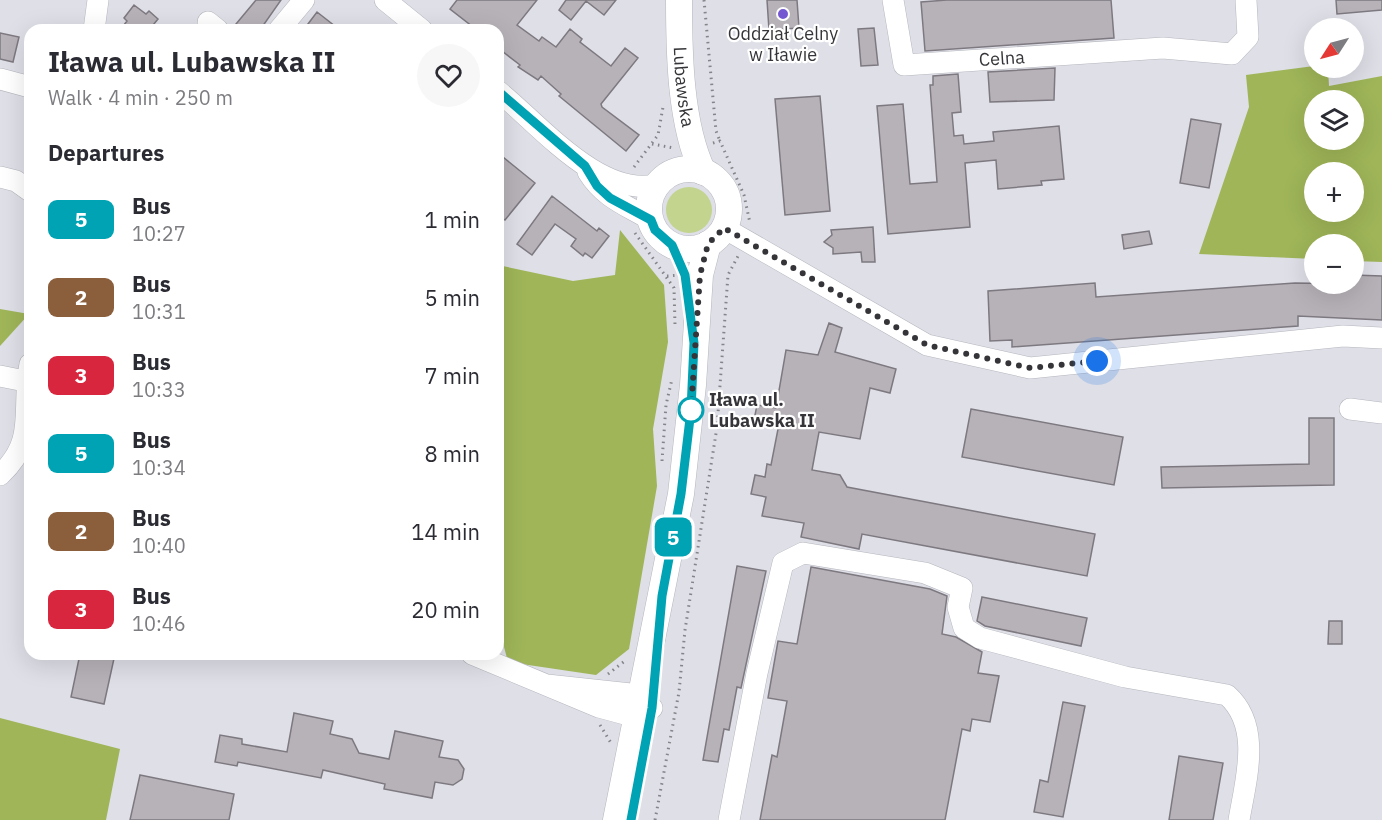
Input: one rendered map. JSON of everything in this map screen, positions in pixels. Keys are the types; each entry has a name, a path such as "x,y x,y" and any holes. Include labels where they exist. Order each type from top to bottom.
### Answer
{"main road":[{"name":"Lubawska","path":"667,0 675,93 673,147"},
{"name":"Lubawska","path":"664,179 673,147 681,72 680,0"},
{"name":"Lubawska","path":"673,147 704,172"},
{"path":"616,820 643,706 681,494 691,410 685,339 685,275 672,245 655,230 651,220 651,201 664,179 687,170 704,172 713,178 726,195 728,218 716,236 700,275 685,339"},
{"path":"672,245 690,249 716,236"},
{"path":"631,820 643,706"}],"street":[{"path":"94,24 98,0"},
{"path":"284,24 304,0"},
{"path":"385,0 415,24"},
{"name":"Celna","path":"893,0 904,65 1163,48 1232,54 1248,37 1246,0"},
{"path":"0,80 24,86"},
{"path":"504,96 585,166 629,187 645,188 664,179"},
{"path":"585,166 597,186 610,198 651,220"},
{"path":"0,177 16,181 24,186"},
{"path":"716,236 746,241 927,345 1030,368 1343,336 1382,338"},
{"path":"0,376 24,376"},
{"path":"1350,409 1382,413"},
{"path":"0,475 18,455 24,441"},
{"path":"729,820 757,673 783,562 803,553 925,573 962,588 958,607 964,628 980,638 1125,677 1227,695 1239,706 1250,752 1239,820"},
{"path":"485,660 524,678 547,685 643,706"}],"path":[{"path":"655,820 679,692 685,630 717,427 728,274 753,228 746,213 744,195 716,131 704,0"},
{"path":"673,147 720,141"},
{"path":"667,276 674,288 685,339"},
{"path":"663,462 666,405 672,377"},
{"path":"615,748 596,719 606,676 634,653"}],"green space":[{"path":"1304,67 1304,78 1329,78 1329,86 1382,76 1382,262 1364,261 1364,234 1304,234 1304,259 1199,254 1249,107 1246,75"},
{"path":"689,187 698,188 705,194 711,201 711,219 705,226 698,232 689,233 680,232 673,226 667,219 666,210 667,201 673,194 680,188"},
{"path":"620,230 664,285 668,342 653,429 657,486 629,649 596,675 508,662 504,647 504,266 573,281 615,275"},
{"path":"0,309 24,313 24,320 0,346"},
{"path":"0,718 120,749 106,820 0,820"}],"building":[{"path":"256,0 281,0 264,24 236,24"},
{"path":"457,0 537,0 517,25 539,41 542,37 556,47 570,29 582,39 580,42 611,66 625,48 638,58 601,104 639,135 626,151 559,96 561,94 541,76 538,80 518,67 520,65 504,53 504,24 469,24 450,9"},
{"path":"566,0 616,0 604,15 586,1 571,20 559,10"},
{"name":"Oddział Celny w Iławie","path":"767,0 797,0 799,28 769,30"},
{"path":"1111,0 1114,38 925,51 921,2"},
{"path":"1336,0 1382,0 1382,10 1337,14"},
{"path":"134,5 146,14 149,11 158,19 154,24 125,24 127,21 124,18"},
{"path":"317,12 332,24 308,24"},
{"path":"874,28 878,65 861,66 858,29"},
{"path":"0,33 19,37 13,62 0,59"},
{"path":"1055,68 1054,100 990,102 988,72"},
{"path":"958,74 961,112 952,113 954,136 963,135 964,144 994,141 993,132 1059,126 1064,179 1041,181 1042,185 998,189 996,160 965,163 970,227 888,234 877,106 903,104 910,184 937,182 930,85 933,85 933,76"},
{"path":"820,96 830,211 785,215 775,99"},
{"path":"1191,119 1221,124 1209,188 1180,183"},
{"path":"504,158 535,183 504,219"},
{"path":"552,196 597,231 599,228 609,236 592,258 585,253 583,256 571,246 576,239 555,224 532,255 517,244"},
{"path":"873,227 875,262 862,262 861,252 833,254 833,248 824,242 832,235 831,230"},
{"path":"1149,231 1152,244 1124,249 1122,235"},
{"path":"1364,275 1382,276 1382,320 1298,316 1298,326 1012,347 1012,340 990,341 988,291 1095,283 1096,297 1304,283 1304,294 1364,294"},
{"path":"829,323 842,328 835,352 896,369 890,393 870,388 860,439 819,432 812,470 840,475 847,487 1095,534 1087,576 862,534 859,549 801,537 804,523 762,516 766,497 751,494 755,475 765,477 767,464 771,465 779,424 754,420 757,405 776,408 786,350 818,355"},
{"path":"971,409 1123,437 1114,485 962,457"},
{"path":"1309,418 1334,418 1334,485 1162,488 1161,467 1309,464"},
{"path":"737,566 766,571 741,688 737,687 729,730 724,729 718,762 703,760"},
{"path":"811,567 930,589 947,596 942,634 956,637 982,652 978,673 999,676 990,722 972,719 970,731 962,729 945,820 760,820 772,755 777,757 787,701 768,698 778,641 797,644"},
{"path":"982,597 1087,618 1081,646 985,626 977,621"},
{"path":"1329,621 1342,621 1342,644 1328,644"},
{"path":"79,660 114,660 104,704 71,697"},
{"path":"1063,702 1085,706 1063,817 1034,812 1040,780 1048,782"},
{"path":"294,713 333,721 330,734 352,739 359,753 389,759 395,731 443,741 439,757 458,760 464,769 462,779 453,785 435,782 432,798 384,789 385,784 323,770 321,778 238,762 237,766 215,762 220,735 242,739 242,744 287,752"},
{"path":"1179,756 1223,763 1213,820 1169,820"},
{"path":"140,775 234,794 229,820 130,820"}],"bus line":[{"name":"5","path":"504,96 585,166 597,186 610,198 651,220 655,230 672,245 685,275 694,343 691,410 681,494 662,596 652,708 631,820"}],"place":[{"name":"Oddział Celny w Iławie","path":"783,14"},
{"name":"Iława ul. Lubawska II","path":"691,410"}],"route":[{"path":"691,410 694,343 703,258 708,244 724,228 927,345 1030,368 1097,361"}]}
